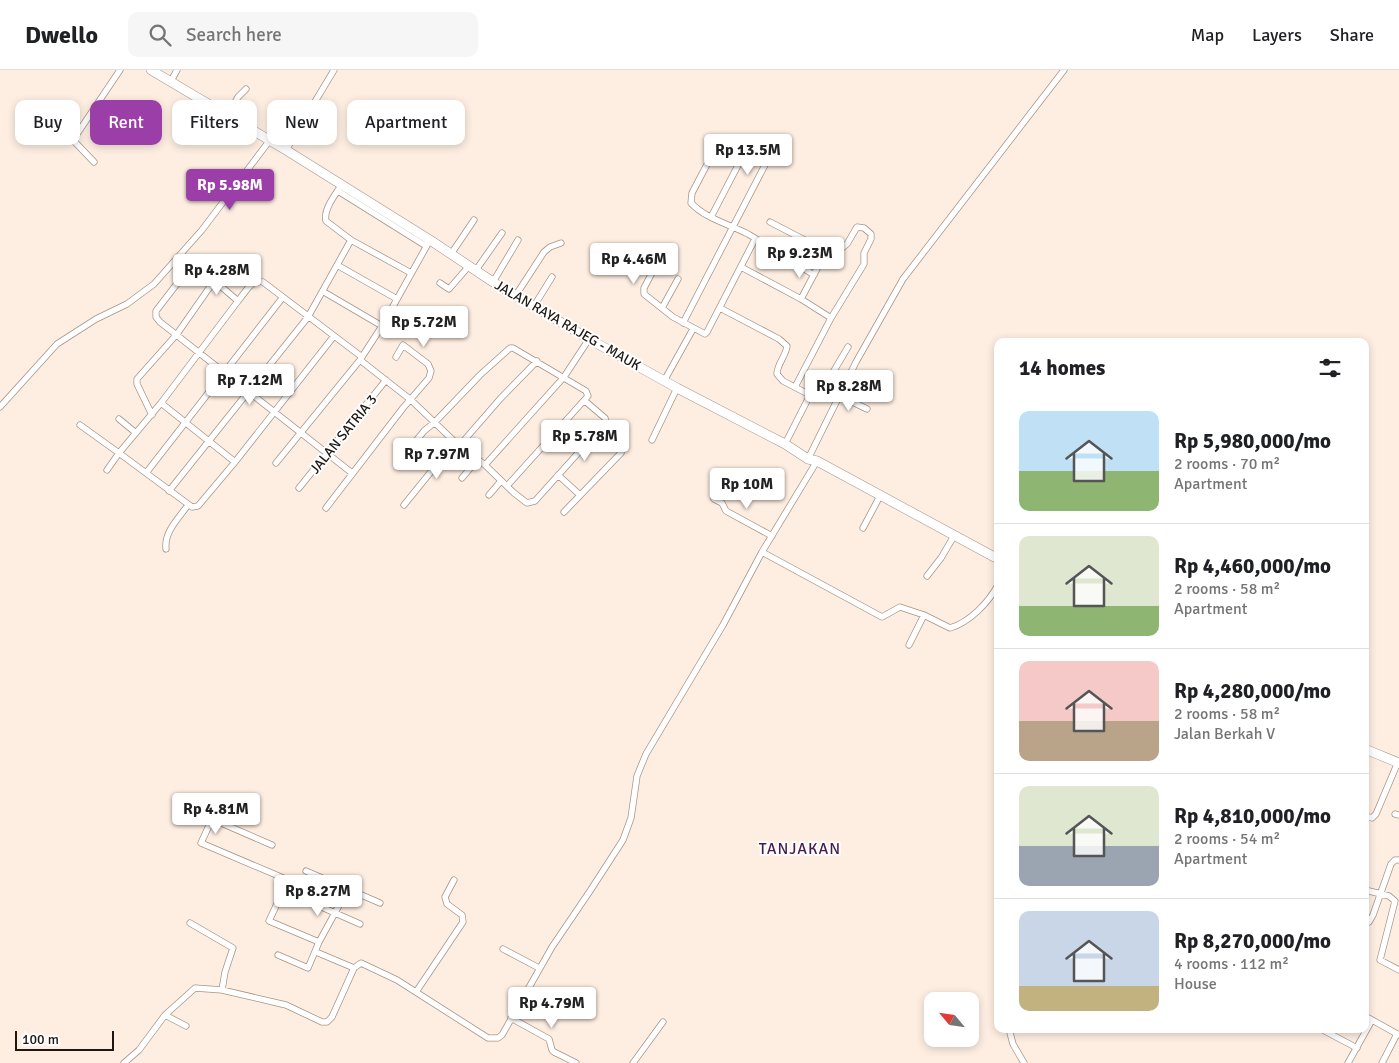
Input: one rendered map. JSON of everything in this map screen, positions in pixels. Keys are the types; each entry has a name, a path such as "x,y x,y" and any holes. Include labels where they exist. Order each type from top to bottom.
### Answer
{"main road":[{"name":"JALAN RAYA RAJEG - MAUK","path":"152,70 202,100"},
{"name":"JALAN RAYA RAJEG - MAUK","path":"278,145 340,188 428,243 451,254 493,282 589,339 994,557"},
{"path":"1369,750 1398,763"}],"street":[{"path":"80,130 120,70"},
{"path":"170,81 178,70"},
{"path":"286,150 334,70"},
{"path":"124,1063 139,1050 165,1015 195,988 222,990 286,1006 322,1022 327,1022 332,1017 354,968 361,963 397,980 488,1038 498,1038 502,1035 539,968 622,840 631,818 638,776 646,754 723,625 772,536 812,460 856,362 903,280 1064,70"},
{"path":"237,100 246,89"},
{"path":"683,323 732,227 766,162 730,141 721,143 712,153 690,199 691,203 711,217 732,227 755,239 814,275"},
{"path":"0,407 57,344 96,318 127,304 154,284 202,230 267,144"},
{"path":"78,145 94,162"},
{"path":"711,217 746,150"},
{"path":"340,188 326,210 326,221 351,240 411,273"},
{"path":"451,254 474,220"},
{"path":"770,222 826,251"},
{"path":"795,387 831,318 864,264 864,253 871,239 871,234 859,226 846,244 838,251 830,248 826,251 801,300"},
{"path":"440,283 449,288 473,268 502,233"},
{"path":"654,269 643,291 662,308 702,334 707,332 755,239"},
{"path":"169,492 308,318 351,240"},
{"path":"493,282 518,240"},
{"path":"276,463 361,359 382,326 428,243"},
{"path":"516,295 544,252 550,247 561,243"},
{"path":"238,301 198,266 192,265 159,306 156,311 156,317 352,473"},
{"path":"337,265 397,299"},
{"path":"741,267 831,318"},
{"path":"534,306 552,277"},
{"path":"662,308 678,279"},
{"path":"106,470 152,415 256,280 283,296 308,318 334,336 411,400 522,500 535,501 606,422 605,418 585,401"},
{"path":"152,415 137,384 137,378 177,334 214,281"},
{"path":"324,292 382,326"},
{"path":"146,473 283,296"},
{"path":"720,308 786,343 787,349 778,367 777,374 783,381 816,397 819,396 848,347"},
{"path":"664,381 693,329"},
{"path":"80,425 192,508 198,506 334,336"},
{"path":"485,465 564,377 589,339"},
{"path":"326,508 429,378 431,373 430,367 403,345 396,357"},
{"path":"403,457 424,431 480,375 510,348 517,349 564,377 588,394 585,401 506,486"},
{"path":"404,505 536,360"},
{"name":"JALAN SATRIA 3","path":"299,488 386,380"},
{"path":"652,440 677,388"},
{"path":"784,444 810,395"},
{"path":"840,396 867,409"},
{"path":"161,403 235,462"},
{"path":"119,419 136,433"},
{"path":"564,512 621,453"},
{"path":"462,478 478,459"},
{"path":"558,475 580,496"},
{"path":"489,495 501,481"},
{"path":"863,528 880,496"},
{"path":"714,499 722,503 726,511 772,536"},
{"path":"166,550 165,540 167,534 188,505"},
{"path":"926,576 941,558 954,536"},
{"path":"762,552 882,617 900,608 924,615 952,628 964,622 982,606 994,591"},
{"path":"909,645 924,615"},
{"path":"1369,818 1376,814 1398,763"},
{"path":"272,846 212,819 201,843 288,880 269,921 319,942"},
{"path":"1369,922 1374,915 1391,864 1395,860 1399,860"},
{"path":"306,871 380,903"},
{"path":"416,992 462,922 462,915 447,904 445,897 454,880"},
{"path":"278,955 308,968 319,942 348,889"},
{"path":"283,890 360,924"},
{"path":"1369,891 1389,896 1395,901 1380,960 1399,970"},
{"path":"190,923 233,948 225,972 222,990"},
{"path":"503,949 539,968"},
{"path":"316,952 354,968"},
{"path":"165,1015 186,1026"},
{"path":"511,1018 549,1039 552,1050 576,1063"},
{"path":"1369,1018 1398,1034 1382,1063"},
{"path":"1369,1026 1372,1020"},
{"path":"633,1063 663,1022"},
{"path":"1010,1033 1013,1044 1024,1063"},
{"path":"1329,1033 1357,1048"},
{"path":"1348,1063 1365,1033"}],"district":[{"name":"TANJAKAN","path":"800,848"}]}
